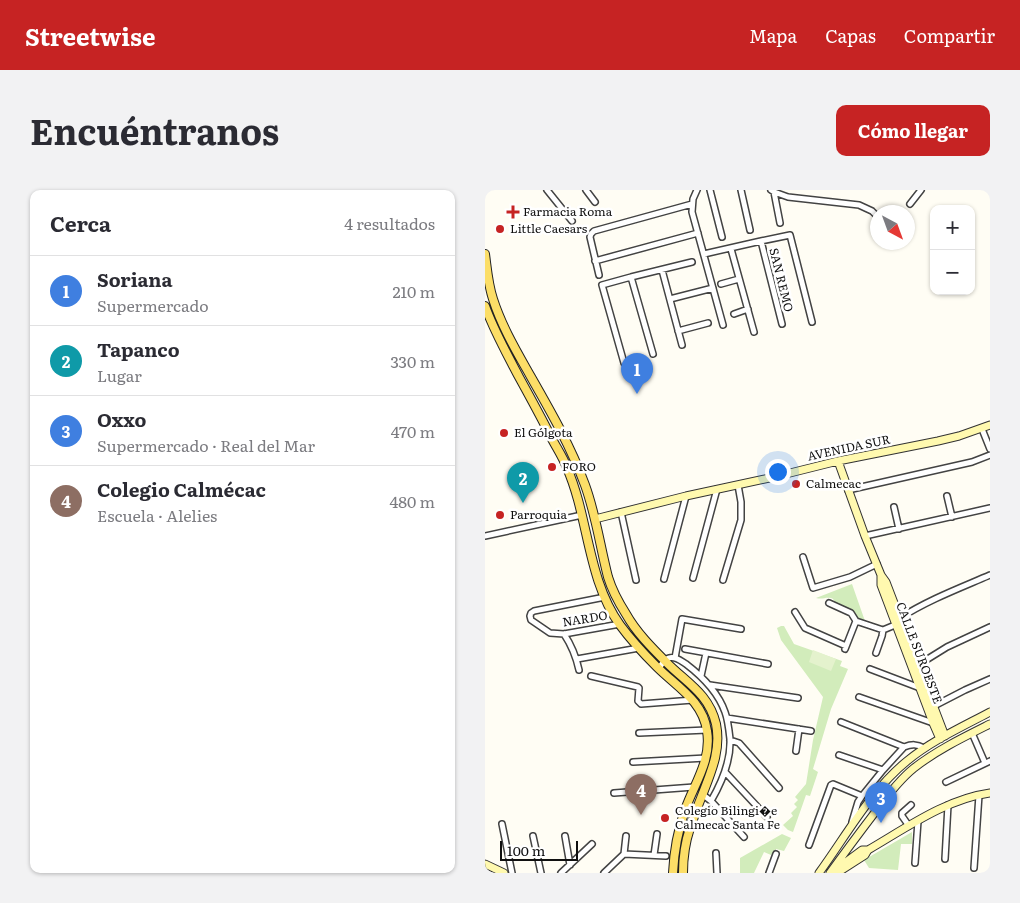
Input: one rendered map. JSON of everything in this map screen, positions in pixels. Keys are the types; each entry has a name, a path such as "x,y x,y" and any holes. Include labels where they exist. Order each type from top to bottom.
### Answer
{"main road":[{"path":"485,254 490,288 499,315 511,342 557,422 586,487 608,578 614,593 631,623 665,660 703,696 715,723 718,739 715,762 686,841 683,873"},
{"path":"485,306 503,347 564,461 575,491 599,583 605,597 620,624 639,648 693,700 703,714 708,743 706,758 680,826 673,873"},
{"path":"564,461 574,457"}],"street":[{"path":"547,190 572,221"},
{"path":"586,190 595,202"},
{"path":"697,190 692,204 692,212 723,325"},
{"path":"710,190 722,237"},
{"path":"741,190 750,230"},
{"path":"772,191 787,197 859,205 870,211"},
{"path":"772,191 780,223"},
{"path":"910,204 919,191"},
{"path":"599,275 590,238 591,234 692,204"},
{"path":"595,261 698,233"},
{"path":"704,254 790,235 812,322"},
{"name":"SAN REMO","path":"761,241 782,324"},
{"path":"731,248 754,332"},
{"path":"624,363 603,286 692,262"},
{"path":"662,270 682,345"},
{"path":"631,277 653,354"},
{"path":"721,284 739,279"},
{"path":"670,299 713,288"},
{"path":"734,314 748,309"},
{"path":"678,331 707,322"},
{"name":"AVENIDA SUR","path":"595,520 686,496 838,461 938,441 990,425"},
{"path":"982,429 990,449"},
{"path":"848,490 972,462 990,455"},
{"name":"CALLE SUROESTE","path":"838,461 865,536 881,575 886,582 934,706 943,737"},
{"path":"723,580 741,520 742,511 738,485"},
{"path":"693,578 717,489"},
{"path":"664,579 686,496"},
{"path":"947,496 952,516"},
{"path":"894,507 899,528"},
{"path":"865,536 990,508"},
{"path":"621,512 636,580"},
{"path":"485,536 582,515"},
{"path":"803,558 813,588 849,577 877,564"},
{"name":"CALLE SUROESTE","path":"881,575 881,585 895,625 933,723 943,737"},
{"path":"900,618 927,602 990,575"},
{"name":"NARDO","path":"605,597 533,611 530,616 531,620 548,632 564,634 620,624"},
{"path":"829,603 851,613 856,621 883,630 895,625"},
{"path":"795,612 805,628 845,648 856,621"},
{"path":"675,658 681,619 741,629"},
{"path":"918,665 947,647 990,627"},
{"path":"876,653 883,630"},
{"path":"564,634 573,648 579,670"},
{"path":"577,659 639,648"},
{"path":"685,649 768,664"},
{"path":"701,676 706,653"},
{"path":"659,669 665,660 670,657 675,658 701,676 710,685 725,711 730,740 728,759 725,772 711,801"},
{"path":"870,669 920,688"},
{"path":"591,676 638,686 641,704 693,700"},
{"path":"934,706 990,679"},
{"path":"710,685 798,698"},
{"path":"859,697 933,723"},
{"path":"821,871 881,787 907,760 943,737 990,712"},
{"path":"727,718 811,731"},
{"path":"841,722 904,747"},
{"path":"834,872 868,822 901,780 927,758 990,724"},
{"path":"796,751 799,729"},
{"path":"639,733 707,730"},
{"path":"946,782 987,762 971,733"},
{"path":"730,740 739,743 779,788"},
{"path":"851,828 858,802 883,770 904,747 916,744 924,748"},
{"path":"839,755 883,770"},
{"path":"633,762 706,758"},
{"path":"725,772 767,817"},
{"path":"809,845 832,784 862,796"},
{"path":"614,793 694,787"},
{"path":"834,872 862,850 868,850 948,805 990,793"},
{"path":"702,794 711,801 744,837"},
{"path":"974,868 979,795"},
{"path":"909,826 901,813 911,805"},
{"path":"945,859 948,805"},
{"path":"915,863 918,821"},
{"path":"502,824 512,873"},
{"path":"654,855 657,834"},
{"path":"533,836 541,873"},
{"path":"565,836 570,865"},
{"path":"604,873 624,854 626,836"},
{"path":"561,873 592,844"},
{"path":"716,853 717,873"},
{"path":"624,854 666,856"},
{"path":"769,873 776,854"},
{"path":"485,864 504,873"},
{"path":"821,871 834,872"}],"green space":[{"path":"852,584 866,624 858,622 854,612 836,603 833,599 816,598"},
{"path":"784,626 794,644 842,661 840,666 848,669 831,709 813,769 818,772 810,796 806,795 793,832 783,825 793,816 791,813 797,807 794,804 798,800 795,797 806,784 813,740 823,697 781,640 777,628"},
{"path":"813,650 836,659 831,671 809,662"},
{"path":"912,832 912,844 901,844 898,870 869,868 864,860"},
{"path":"782,834 791,838 784,851 776,849 771,855 764,852 754,873 740,873 740,858"}],"place":[{"name":"Farmacia Roma","path":"513,212"},
{"name":"Little Caesars","path":"500,229"},
{"name":"Soriana","path":"637,394"},
{"name":"El Gólgota","path":"504,433"},
{"name":"FORO","path":"552,467"},
{"name":"Calmecac","path":"796,484"},
{"name":"Tapanco","path":"523,503"},
{"name":"Parroquia","path":"500,515"},
{"name":"Colegio Calmécac","path":"641,815"},
{"name":"Colegio Bilingi�e Calmecac Santa Fe","path":"665,818"},
{"name":"Oxxo","path":"881,823"}]}
